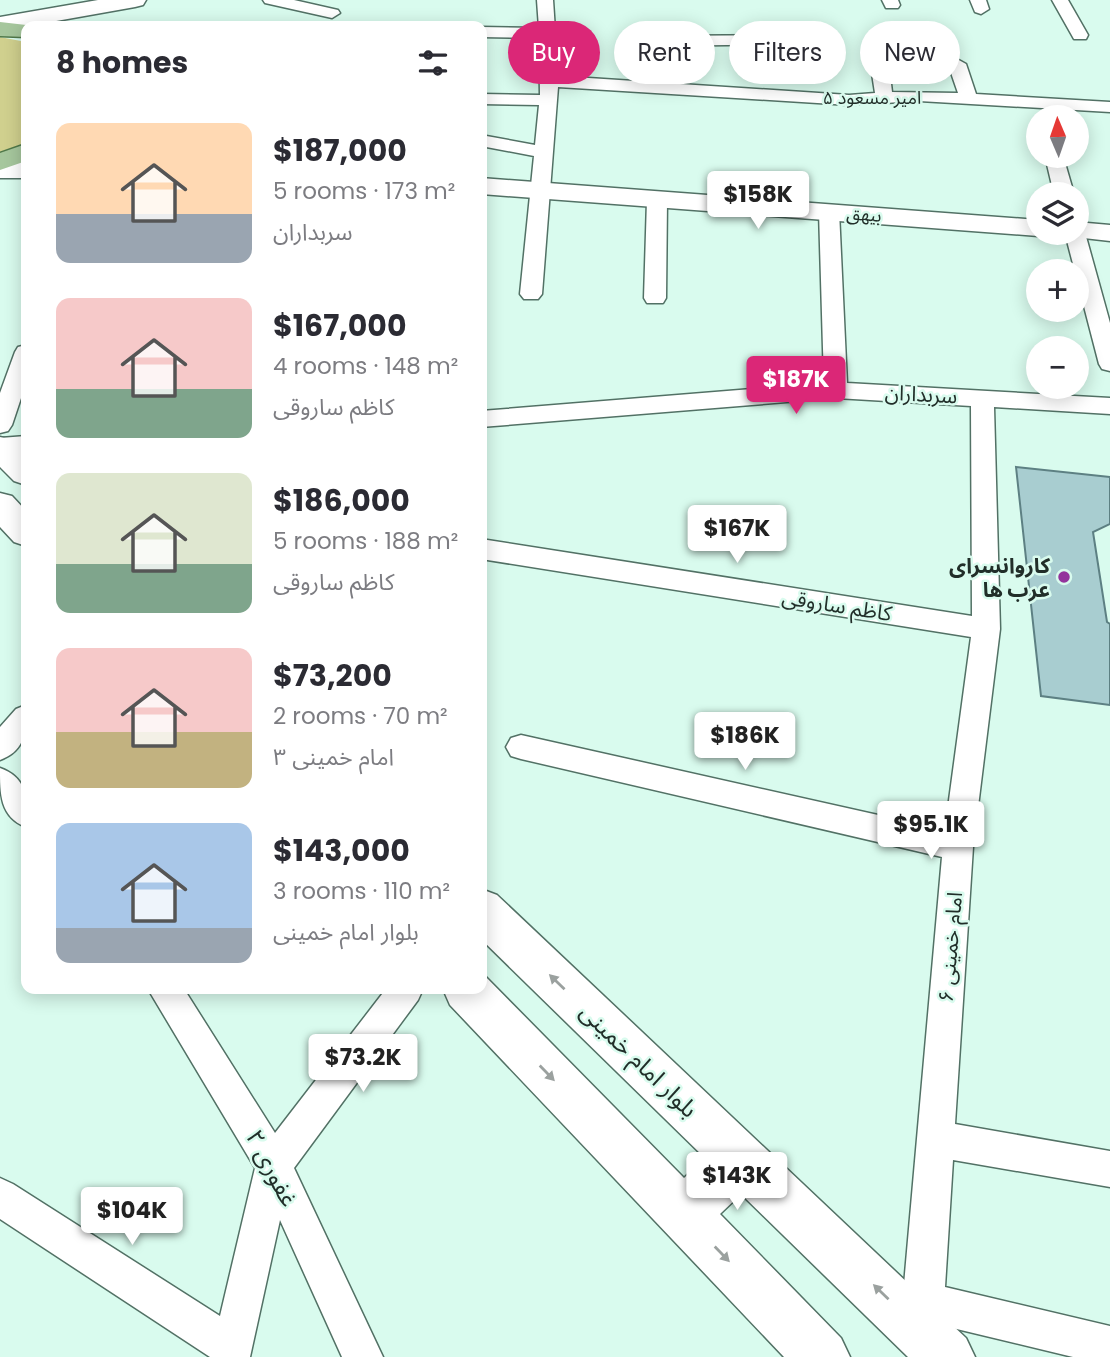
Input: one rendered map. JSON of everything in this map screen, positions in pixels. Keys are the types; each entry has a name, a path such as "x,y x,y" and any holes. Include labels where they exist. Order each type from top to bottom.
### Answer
{"main road":[{"path":"0,23 135,0"},
{"path":"119,21 149,0"},
{"path":"0,29 21,30"},
{"path":"0,162 21,154"},
{"path":"0,170 21,170"},
{"name":"بیهق","path":"487,186 1026,227"},
{"path":"1089,232 1110,233"},
{"path":"0,447 21,468"},
{"path":"0,505 21,528"},
{"name":"بلوار امام خمینی","path":"487,915 741,1159 931,1330"},
{"path":"471,994 822,1357"},
{"path":"683,1214 741,1159"}],"street":[{"path":"271,0 332,13"},
{"path":"545,0 546,21"},
{"path":"1060,0 1080,35"},
{"path":"487,32 508,32"},
{"path":"960,73 969,99"},
{"name":"امیر مسعود ۵","path":"600,81 664,80 849,100 884,96 969,99 1026,108"},
{"path":"531,294 550,84"},
{"path":"882,84 884,96"},
{"path":"487,99 549,100"},
{"name":"امیر مسعود ۵","path":"1089,108 1110,107"},
{"path":"487,141 544,152"},
{"path":"655,298 657,200"},
{"path":"828,211 836,390"},
{"path":"1078,245 1110,364"},
{"path":"0,425 21,366"},
{"name":"سربداران","path":"487,419 836,390 1110,406"},
{"name":"امام خمینی ۶","path":"931,1330 935,1139 958,848 986,629 982,397"},
{"path":"0,447 21,445"},
{"name":"کاظم ساروقی","path":"487,550 986,629"},
{"path":"0,748 21,723"},
{"path":"521,747 958,848"},
{"path":"0,781 21,808"},
{"name":"غفوری ۲","path":"168,994 274,1165 363,1357"},
{"path":"0,1197 231,1352 274,1165 402,994"},
{"path":"935,1139 1110,1169"},
{"path":"931,1330 1110,1346"}],"green space":[{"path":"0,37 21,41 21,147 0,154"}],"building":[{"name":"کاروانسرای عرب ها","path":"1016,467 1110,477 1110,524 1093,532 1107,622 1110,624 1110,705 1041,696"}],"place":[{"name":"کاروانسرای عرب ها","path":"1064,577"}]}
